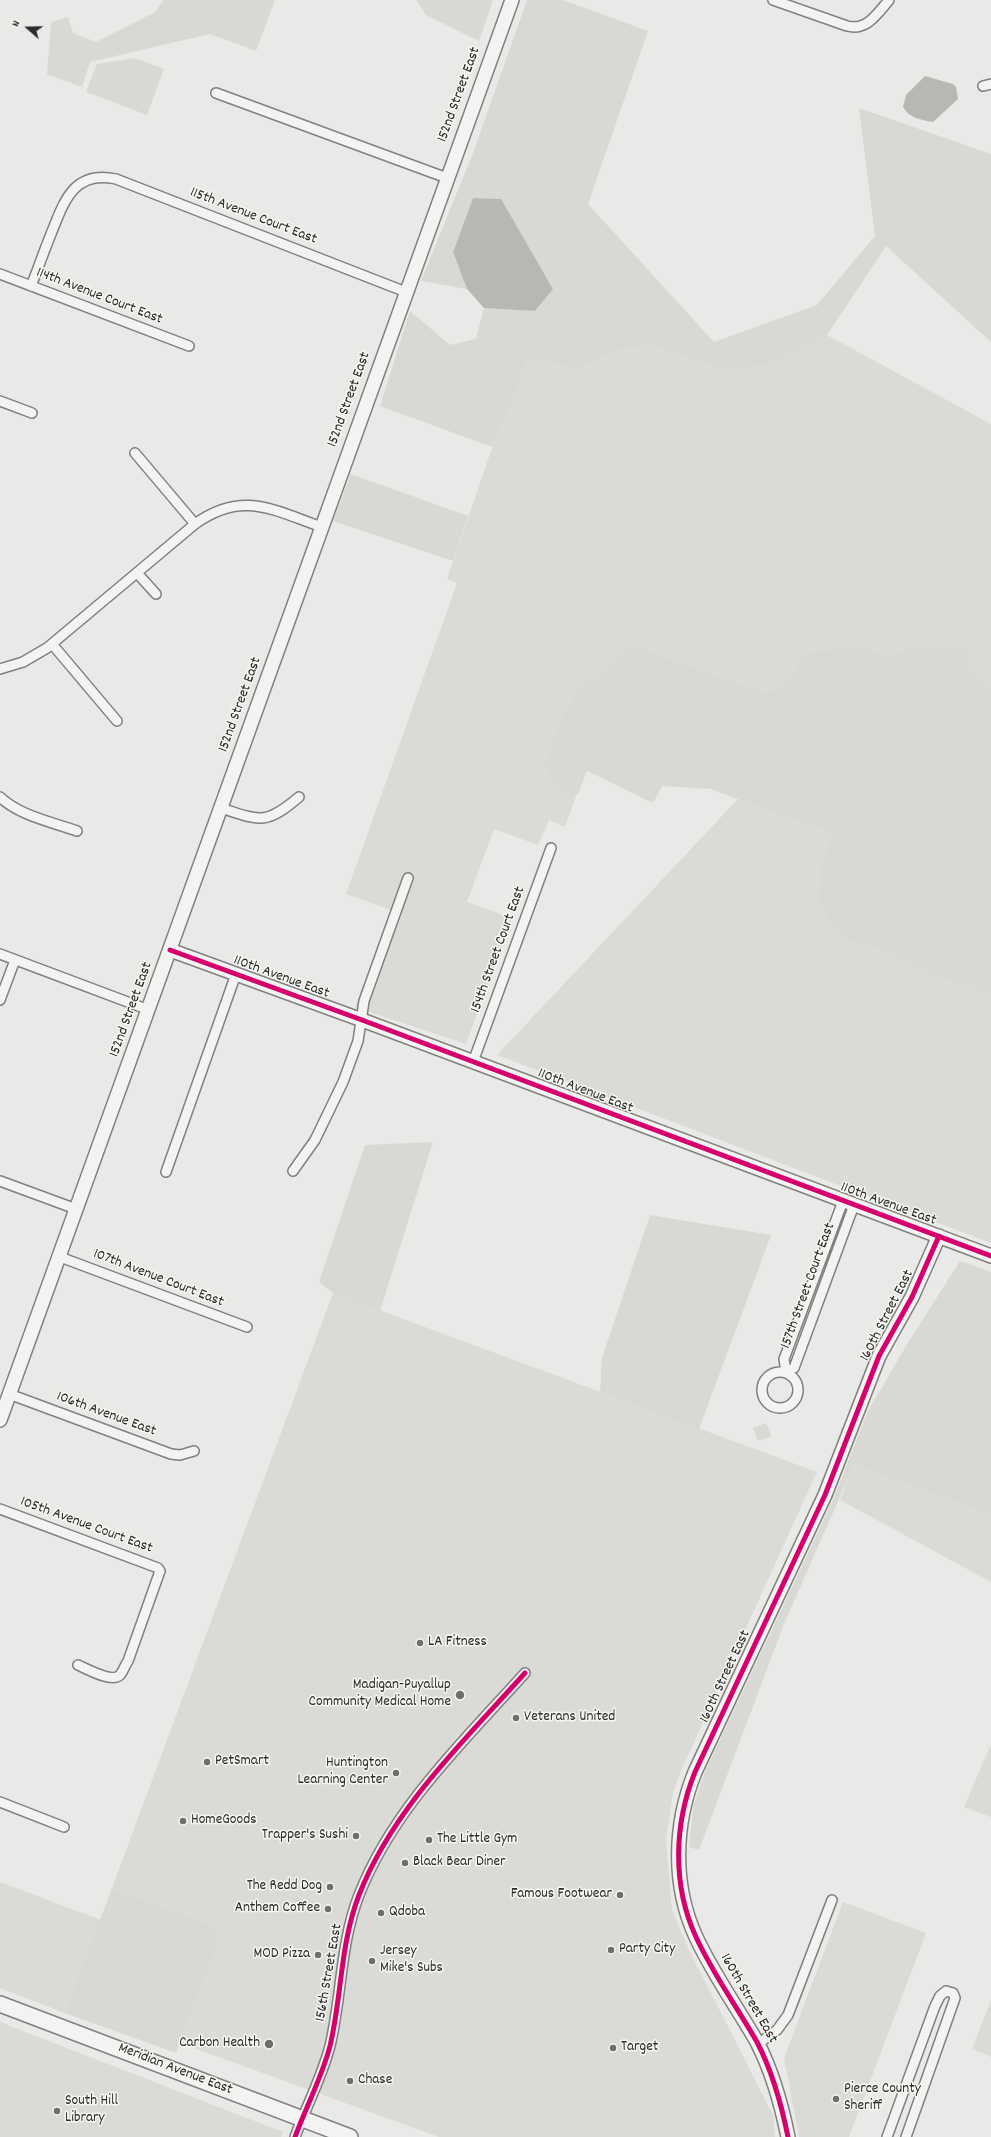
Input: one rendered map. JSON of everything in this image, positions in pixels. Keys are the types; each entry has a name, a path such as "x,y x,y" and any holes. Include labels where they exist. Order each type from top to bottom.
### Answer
{"main road":[{"name":"Meridian Avenue East","path":"0,2004 350,2137"}],"street":[{"name":"152nd Street East","path":"0,1420 512,0"},
{"path":"773,0 847,26 862,27 889,0"},
{"path":"216,93 447,178"},
{"name":"115th Avenue Court East","path":"31,286 63,202 72,190 88,180 101,177 116,179 406,292"},
{"name":"114th Avenue Court East","path":"0,274 189,346"},
{"path":"0,401 32,413"},
{"path":"135,453 195,524"},
{"path":"0,669 23,662 52,644 195,524 216,511 241,504 264,507 322,527"},
{"path":"137,573 156,594"},
{"path":"52,644 117,721"},
{"path":"0,797 13,807 23,812 77,831"},
{"path":"221,808 249,817 266,818 280,813 298,797"},
{"name":"154th Street Court East","path":"473,1062 551,848"},
{"path":"294,1171 315,1140 329,1114 358,1042 364,1002 408,878"},
{"name":"110th Avenue East","path":"170,950 362,1020 991,1256"},
{"path":"0,954 149,1010"},
{"path":"0,1000 15,960"},
{"path":"166,1172 236,974"},
{"path":"0,1181 76,1209"},
{"name":"157th Street Court East","path":"786,1372 794,1368 849,1203"},
{"name":"160th Street East","path":"788,2137 779,2101 758,2044 706,1957 688,1916 682,1894 679,1871 679,1843 684,1803 704,1753 825,1495 879,1356 912,1297 939,1236"},
{"name":"107th Avenue Court East","path":"60,1257 247,1327"},
{"path":"780,1372 786,1372 791,1375 798,1385 797,1397 789,1406 783,1408 771,1407 763,1398 762,1386 768,1376 780,1372"},
{"name":"106th Avenue East","path":"9,1394 171,1454 180,1455 194,1451"},
{"name":"105th Avenue Court East","path":"0,1509 153,1565 160,1571 128,1661 121,1675 113,1678 107,1677 78,1665"},
{"name":"156th Street East","path":"295,2137 329,2047 344,1951 351,1919 373,1864 398,1821 434,1776 525,1673"},
{"path":"0,1802 64,1827"},
{"path":"758,2044 778,2030 788,2015 832,1900"},
{"path":"887,2137 935,2006 940,1996 946,1991 953,1993 955,1998 906,2137"},
{"path":"894,2119 911,2125"}],"shaded area":[{"path":"164,0 275,0 256,51 210,34 90,62 82,87 47,74 51,22 68,17 73,33 96,42 155,12"},
{"path":"416,0 493,0 479,41 426,15"},
{"path":"527,0 563,0 648,31 588,204 714,342 817,305 875,236 859,108 991,154 991,342 886,246 827,335 765,365 716,367 650,346 615,350 579,368 528,359 492,447 380,406 410,311 450,345 476,339 484,308 535,311 553,289 500,199 473,198 453,252 467,289 421,281 473,153"},
{"path":"135,58 164,69 147,115 86,92 97,64"},
{"path":"925,76 953,84 956,87 958,99 933,122 912,116 903,107 906,95"},
{"path":"473,198 501,199 553,289 535,311 484,308 467,289 453,252"},
{"path":"827,335 991,424 991,702 594,746 565,827 549,820 538,845 494,829 467,902 512,918 466,1044 355,1007 391,910 346,894 457,583 447,579 501,422 528,359 650,346 716,367"},
{"path":"351,474 468,516 453,561 333,521"},
{"path":"629,645 765,694 785,687 805,654 862,646 886,657 924,646 965,650 970,668 991,690 991,998 984,991 970,984 952,981 932,974 886,951 846,938 832,925 819,901 821,869 833,835 711,789 662,786 653,803 587,771 578,794 568,799 557,788 545,766 561,720 580,689 607,671"},
{"path":"738,799 991,896 991,1243 497,1055"},
{"path":"433,1142 380,1311 333,1293 319,1282 365,1145"},
{"path":"650,1215 771,1235 699,1429 600,1392 602,1358"},
{"path":"960,1261 991,1272 991,1515 854,1465 784,1624 699,1850 689,1847 693,1808 704,1774 833,1500 868,1411 909,1341"},
{"path":"333,1293 817,1472 680,1773 673,1793 666,1840 672,1910 690,1952 773,2115 775,2137 439,2137 180,2043 218,1945 207,1923 112,1888"},
{"path":"766,1423 771,1436 758,1441 753,1428"},
{"path":"854,1465 991,1515 991,1582 840,1500"},
{"path":"991,1744 991,1817 964,1807"},
{"path":"0,1882 101,1920 65,2013 0,1988"},
{"path":"112,1888 207,1923 214,1930 218,1945 176,2053 65,2013"},
{"path":"843,1902 926,1933 849,2137 799,2137 784,2058"},
{"path":"991,2000 991,2057 972,2049"},
{"path":"0,2022 283,2132 281,2137 0,2137"}],"cycle path":[{"path":"170,950 362,1020 991,1256"},
{"path":"788,2137 776,2088 767,2064 757,2042 703,1951 688,1917 680,1876 679,1854 683,1812 695,1772 825,1495 879,1356 912,1297 939,1236"},
{"path":"295,2137 327,2058 334,2027 348,1932 359,1895 373,1863 410,1804 455,1750 525,1673"}],"place":[{"name":"LA Fitness","path":"420,1643"},
{"name":"Madigan-Puyallup Community Medical Home","path":"460,1695"},
{"name":"Veterans United","path":"516,1718"},
{"name":"PetSmart","path":"207,1762"},
{"name":"Huntington Learning Center","path":"396,1773"},
{"name":"HomeGoods","path":"183,1821"},
{"name":"Trapper's Sushi","path":"356,1836"},
{"name":"The Little Gym","path":"429,1840"},
{"name":"Black Bear Diner","path":"405,1863"},
{"name":"The Redd Dog","path":"330,1887"},
{"name":"Famous Footwear","path":"620,1895"},
{"name":"Anthem Coffee","path":"328,1909"},
{"name":"Qdoba","path":"381,1913"},
{"name":"Party City","path":"611,1950"},
{"name":"MOD Pizza","path":"318,1955"},
{"name":"Jersey Mike's Subs","path":"372,1961"},
{"name":"Carbon Health","path":"269,2044"},
{"name":"Target","path":"613,2048"},
{"name":"Chase","path":"350,2081"},
{"name":"Pierce County Sheriff","path":"836,2099"},
{"name":"South Hill Library","path":"57,2111"}]}
